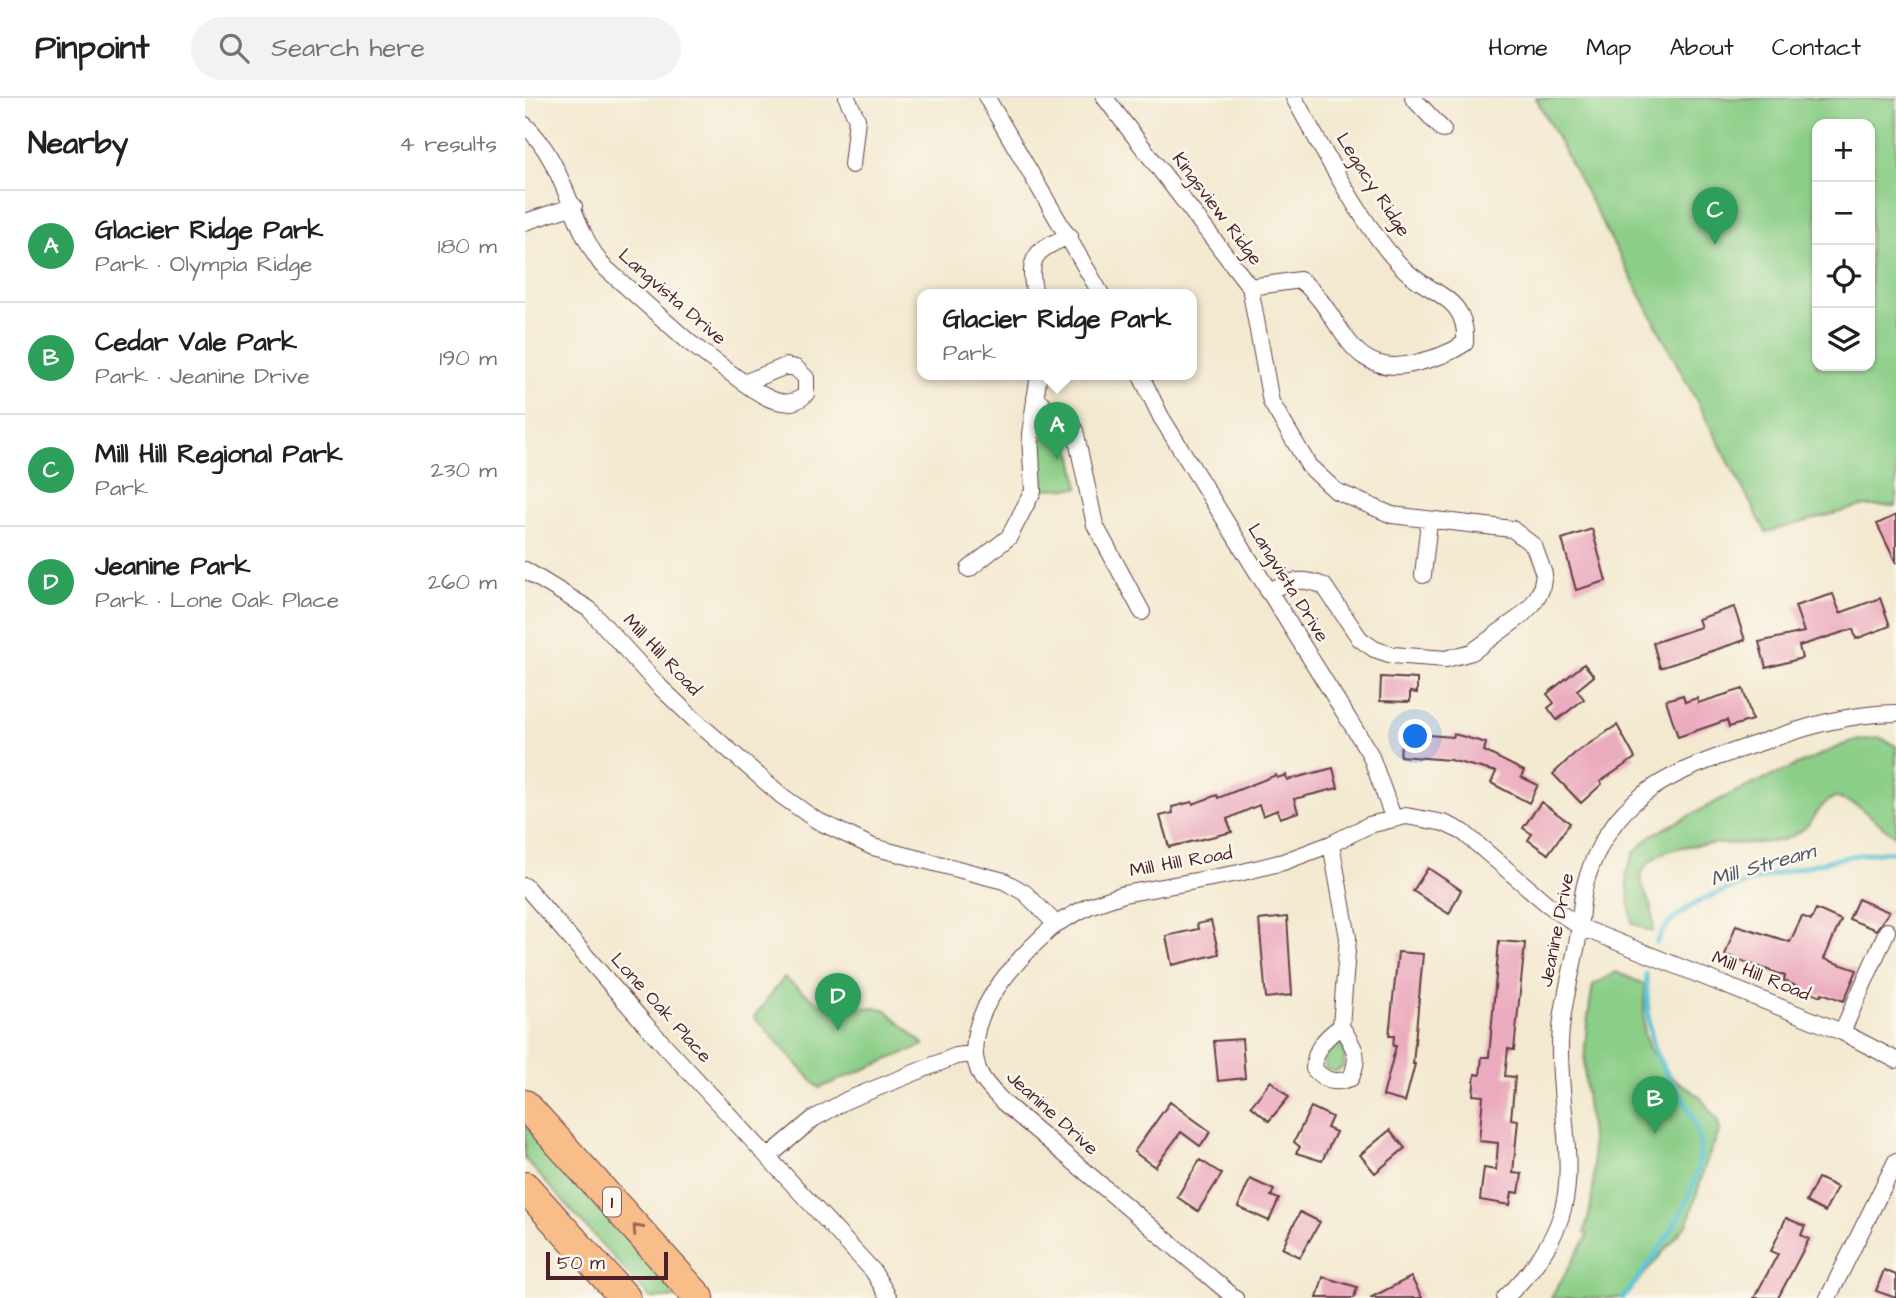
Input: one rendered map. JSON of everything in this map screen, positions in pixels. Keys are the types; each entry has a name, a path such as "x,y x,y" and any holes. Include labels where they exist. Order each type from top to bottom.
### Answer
{"highway":[{"name":"1","path":"525,1105 699,1298"},
{"path":"525,1186 625,1298"},
{"path":"565,1231 613,1298"}],"street":[{"path":"847,98 857,119 852,165"},
{"path":"987,98 1070,236 1098,289"},
{"name":"Kingsview Ridge","path":"1105,98 1250,287 1271,402 1309,466 1336,491 1369,508 1429,521 1512,529 1525,537 1541,558 1544,574 1541,590 1533,604 1487,642 1465,655 1446,659 1392,654 1374,649 1355,632 1335,597 1324,586 1312,581 1287,582 1268,592"},
{"name":"Legacy Ridge","path":"1250,287 1300,280 1317,293 1352,346 1370,363 1396,368 1447,355 1465,343 1467,324 1455,304 1405,270 1374,231 1294,98"},
{"path":"1413,98 1444,130"},
{"name":"Langvista Drive","path":"525,124 550,155 574,205 591,250 614,278 690,344 744,383"},
{"path":"525,222 574,205"},
{"path":"1034,289 1031,265 1036,254 1047,245 1070,236"},
{"path":"968,569 1009,537 1033,491 1030,434 1038,380"},
{"name":"Langvista Drive","path":"1143,380 1161,416 1370,754 1393,817"},
{"path":"1035,398 1075,430 1095,526 1142,612"},
{"path":"1423,575 1429,521"},
{"name":"Mill Hill Road","path":"526,571 589,609 660,687 697,722 782,796 816,820 873,847 1004,881 1025,893 1056,924 1089,906 1124,894 1239,873 1331,844 1393,817 1423,817 1463,832 1546,903 1580,927 1842,1032 1896,1060"},
{"name":"Jeanine Drive","path":"1505,1298 1546,1251 1559,1227 1566,1203 1569,1176 1560,1062 1561,1023 1580,927 1585,883 1599,846 1619,815 1646,791 1717,757 1807,726 1858,713 1896,713"},
{"path":"1331,844 1348,938 1341,1026"},
{"name":"Lone Oak Place","path":"525,886 645,1024 873,1271 888,1298"},
{"path":"769,1156 813,1119 848,1100 956,1056 974,1054 974,1036 982,1011 1032,945 1056,924"},
{"path":"1842,1032 1887,931"},
{"name":"Jeanine Drive","path":"974,1054 979,1072 1004,1103 1235,1298"},
{"path":"1828,1298 1896,1161"}],"green space":[{"path":"1536,98 1896,98 1896,506 1862,506 1766,532"},
{"path":"1049,429 1060,432 1073,456 1079,488 1040,489 1040,440"},
{"path":"1881,738 1896,746 1896,837 1858,806 1835,797 1822,806 1800,832 1790,837 1761,843 1702,844 1665,852 1651,861 1641,875 1643,889 1651,906 1653,932 1632,923 1626,873 1635,851 1652,835 1733,793 1852,741"},
{"path":"1616,972 1644,984 1644,1034 1650,1050 1672,1077 1700,1097 1717,1120 1720,1130 1707,1160 1688,1223 1624,1298 1551,1298 1588,1235 1584,1233 1593,1193 1593,1155 1585,1077 1586,1030 1593,985"},
{"path":"784,978 820,1004 885,1009 924,1045 819,1088 754,1017"},
{"path":"1335,1040 1340,1041 1345,1056 1343,1067 1334,1072 1326,1069 1324,1060"},
{"path":"525,1125 681,1298 650,1298 525,1159"}],"building":[{"path":"1896,515 1896,563 1877,524"},
{"path":"1592,529 1606,581 1576,590 1562,539"},
{"path":"1833,594 1840,613 1880,598 1890,626 1856,639 1853,629 1799,646 1802,658 1766,668 1759,642 1804,632 1795,606"},
{"path":"1734,607 1745,640 1660,668 1653,643 1701,627 1698,619"},
{"path":"1584,664 1594,676 1577,690 1584,699 1557,720 1548,708 1554,703 1547,694"},
{"path":"1381,677 1417,679 1417,693 1410,692 1410,702 1380,701"},
{"path":"1743,689 1752,720 1729,727 1727,720 1678,737 1666,700 1683,695 1685,702 1697,698 1698,703"},
{"path":"1617,725 1635,758 1600,782 1602,784 1581,803 1553,774 1574,754"},
{"path":"1402,733 1453,737 1454,734 1486,743 1484,751 1524,771 1521,777 1538,785 1529,803 1491,783 1496,772 1450,760 1400,756"},
{"path":"1333,768 1338,788 1294,799 1298,812 1280,818 1277,810 1263,816 1259,805 1227,819 1232,832 1169,847 1160,816 1173,813 1172,807 1192,802 1193,804 1217,795 1218,798 1276,775 1277,778 1286,775 1287,780"},
{"path":"1541,802 1570,823 1548,854 1528,840 1532,834 1523,828"},
{"path":"1428,868 1461,890 1449,914 1413,891"},
{"path":"1858,899 1889,912 1876,930 1849,919"},
{"path":"1816,909 1841,920 1824,959 1857,970 1844,1001 1822,993 1821,996 1784,981 1785,976 1725,955 1736,925 1790,942 1802,916 1811,920"},
{"path":"1287,917 1292,995 1266,998 1259,920"},
{"path":"1211,921 1219,954 1172,965 1166,936 1198,929 1197,924"},
{"path":"1499,941 1525,943 1514,1050 1508,1049 1505,1076 1515,1077 1511,1119 1518,1120 1513,1173 1522,1174 1519,1193 1512,1192 1510,1205 1480,1200 1484,1168 1496,1170 1498,1143 1479,1141 1483,1096 1473,1095 1475,1074 1480,1075 1482,1057 1489,1057"},
{"path":"1398,952 1423,954 1415,1064 1405,1102 1383,1096 1396,1046 1393,1046 1394,1036 1389,1036"},
{"path":"1242,1039 1245,1078 1218,1081 1214,1041"},
{"path":"1271,1081 1289,1097 1269,1121 1251,1106"},
{"path":"1170,1102 1211,1132 1200,1146 1181,1132 1155,1167 1134,1152"},
{"path":"1311,1107 1332,1117 1327,1128 1336,1132 1322,1161 1296,1153 1300,1147 1294,1142"},
{"path":"1390,1130 1405,1148 1375,1173 1360,1155"},
{"path":"1200,1160 1222,1174 1198,1211 1177,1197"},
{"path":"1818,1178 1837,1187 1825,1212 1806,1202"},
{"path":"1250,1179 1274,1190 1271,1196 1279,1199 1269,1221 1238,1207"},
{"path":"1300,1212 1320,1222 1300,1257 1282,1248"},
{"path":"1786,1218 1805,1226 1801,1235 1809,1239 1778,1298 1754,1298 1778,1254 1771,1251"},
{"path":"1884,1270 1896,1275 1896,1298 1876,1291"},
{"path":"1323,1277 1357,1287 1354,1298 1317,1298"},
{"path":"1411,1277 1422,1298 1370,1298"}],"waterway":[{"name":"Mill Stream","path":"1657,942 1679,914 1714,895 1765,877 1826,861 1879,852 1896,852"},
{"name":"Mill Stream","path":"1623,1298 1648,1266 1674,1225 1694,1183 1699,1162 1698,1131 1656,1053 1649,1019 1646,974"}],"place":[{"name":"Mill Hill Regional Park","path":"1715,245"},
{"name":"Glacier Ridge Park","path":"1057,460"},
{"name":"Jeanine Park","path":"838,1031"},
{"name":"Cedar Vale Park","path":"1655,1134"}]}
